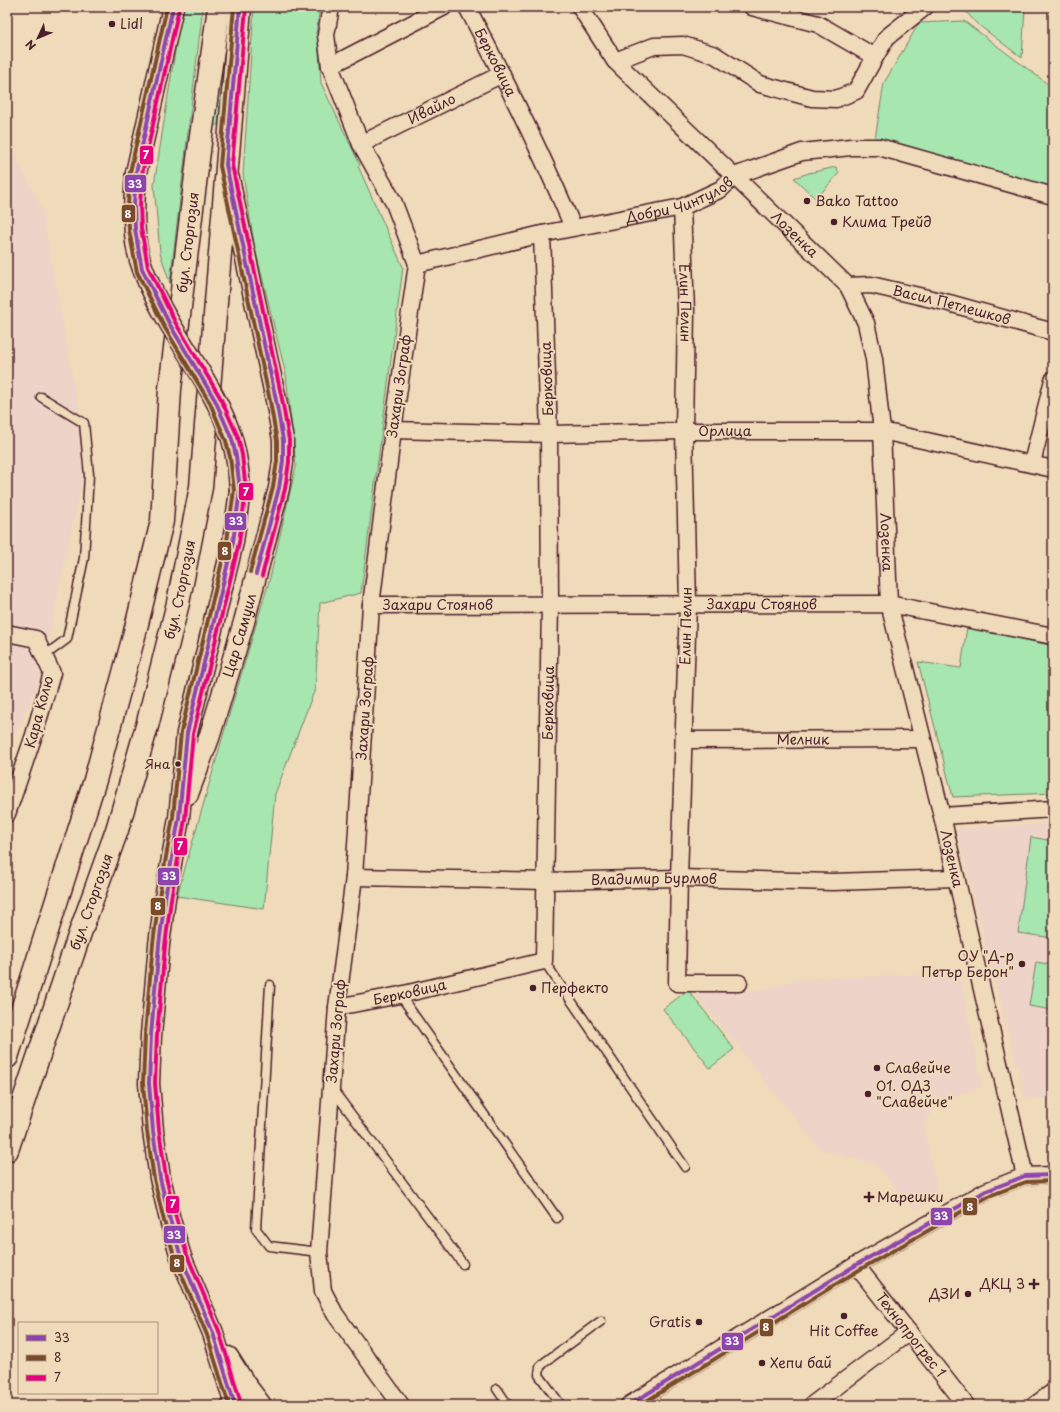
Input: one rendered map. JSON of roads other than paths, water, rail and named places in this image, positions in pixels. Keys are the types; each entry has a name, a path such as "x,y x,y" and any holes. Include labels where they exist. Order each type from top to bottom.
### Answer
{"main road":[{"name":"бул. Сторгозия","path":"7,1057 95,780 134,636 162,521 170,389 200,143 219,7"},
{"name":"бул. Сторгозия","path":"7,1150 80,933 117,830 147,726 178,602 201,487 240,7"}],"street":[{"name":"Цар Самуил","path":"173,7 136,173 134,205 135,229 142,269 167,319 215,400 232,439 236,456 240,490 233,542 187,733 178,818 159,946 151,1035 149,1083 153,1131 160,1178 170,1220 181,1257 213,1333 235,1405"},
{"name":"Захари Зограф","path":"331,7 326,35 330,66 361,144 394,203 417,264 393,430 371,605 354,877 337,1007 319,1252 323,1291 335,1314 401,1405"},
{"path":"330,66 444,7"},
{"name":"Берковица","path":"467,7 502,74 551,175 573,227"},
{"name":"Лозенка","path":"580,7 615,61 638,85 848,286 866,323 874,360 882,431 889,604 942,816 955,878 1025,1176"},
{"path":"752,7 818,24 875,57"},
{"path":"615,61 654,46 683,45 715,55 760,84 812,98 836,99 856,91 887,37 925,7"},
{"name":"Ивайло","path":"361,144 502,74"},
{"name":"Добри Чинтулов","path":"417,264 573,227 682,207 721,189 734,176 802,152 851,147 879,147 1053,196"},
{"name":"Цар Самуил","path":"178,818 209,738 244,622 279,488 283,462 283,440 276,400 226,165"},
{"name":"Елин Пелин","path":"682,207 686,311 684,431 688,604 678,878 677,983 740,982"},
{"name":"Берковица","path":"337,1007 400,995 544,961 550,604 549,434 542,234"},
{"name":"Васил Петлешков","path":"848,286 871,285 949,303 1053,332"},
{"path":"1032,463 1053,380"},
{"name":"Орлица","path":"393,430 549,434 684,431 882,431 1032,463 1053,469"},
{"name":"Захари Стоянов","path":"371,605 889,604 1053,636"},
{"name":"Кара Колю","path":"7,633 36,639 52,673 34,735 7,814"},
{"name":"Мелник","path":"684,740 922,739"},
{"path":"942,816 1053,809"},
{"name":"Владимир Бурмов","path":"354,877 545,881 678,878 833,882 955,878"},
{"path":"629,1405 856,1265 986,1191 1025,1176 1053,1175"},
{"name":"Технопрогрес 1","path":"856,1265 966,1405"},
{"path":"812,1405 909,1332"},
{"name":"Цар Самуил","path":"213,1333 245,1384 261,1405"},
{"path":"1035,1405 1053,1392"}],"lane":[{"path":"41,397 84,423 89,475 84,558 66,639 44,656"},
{"path":"544,961 685,1167"},
{"path":"270,985 256,1229 268,1246 319,1252"},
{"path":"400,995 557,1218"},
{"path":"330,1087 463,1264"},
{"path":"561,1405 539,1375 540,1367 601,1321"},
{"path":"497,1389 508,1405"}],"place":[{"name":"Lidl","path":"112,24"},
{"name":"Bako Tattoo","path":"807,201"},
{"name":"Клима Трейд","path":"834,222"},
{"name":"Яна","path":"178,764"},
{"name":"ОУ \"Д-р Петър Берон\"","path":"1022,964"},
{"name":"Перфекто","path":"533,988"},
{"name":"Славейче","path":"877,1068"},
{"name":"01. ОДЗ \"Славейче\"","path":"868,1094"},
{"name":"Марешки","path":"869,1197"},
{"name":"ДКЦ 3","path":"1034,1284"},
{"name":"ДЗИ","path":"968,1294"},
{"name":"Hit Coffee","path":"844,1316"},
{"name":"Gratis","path":"699,1322"},
{"name":"Хепи бай","path":"762,1363"}]}
